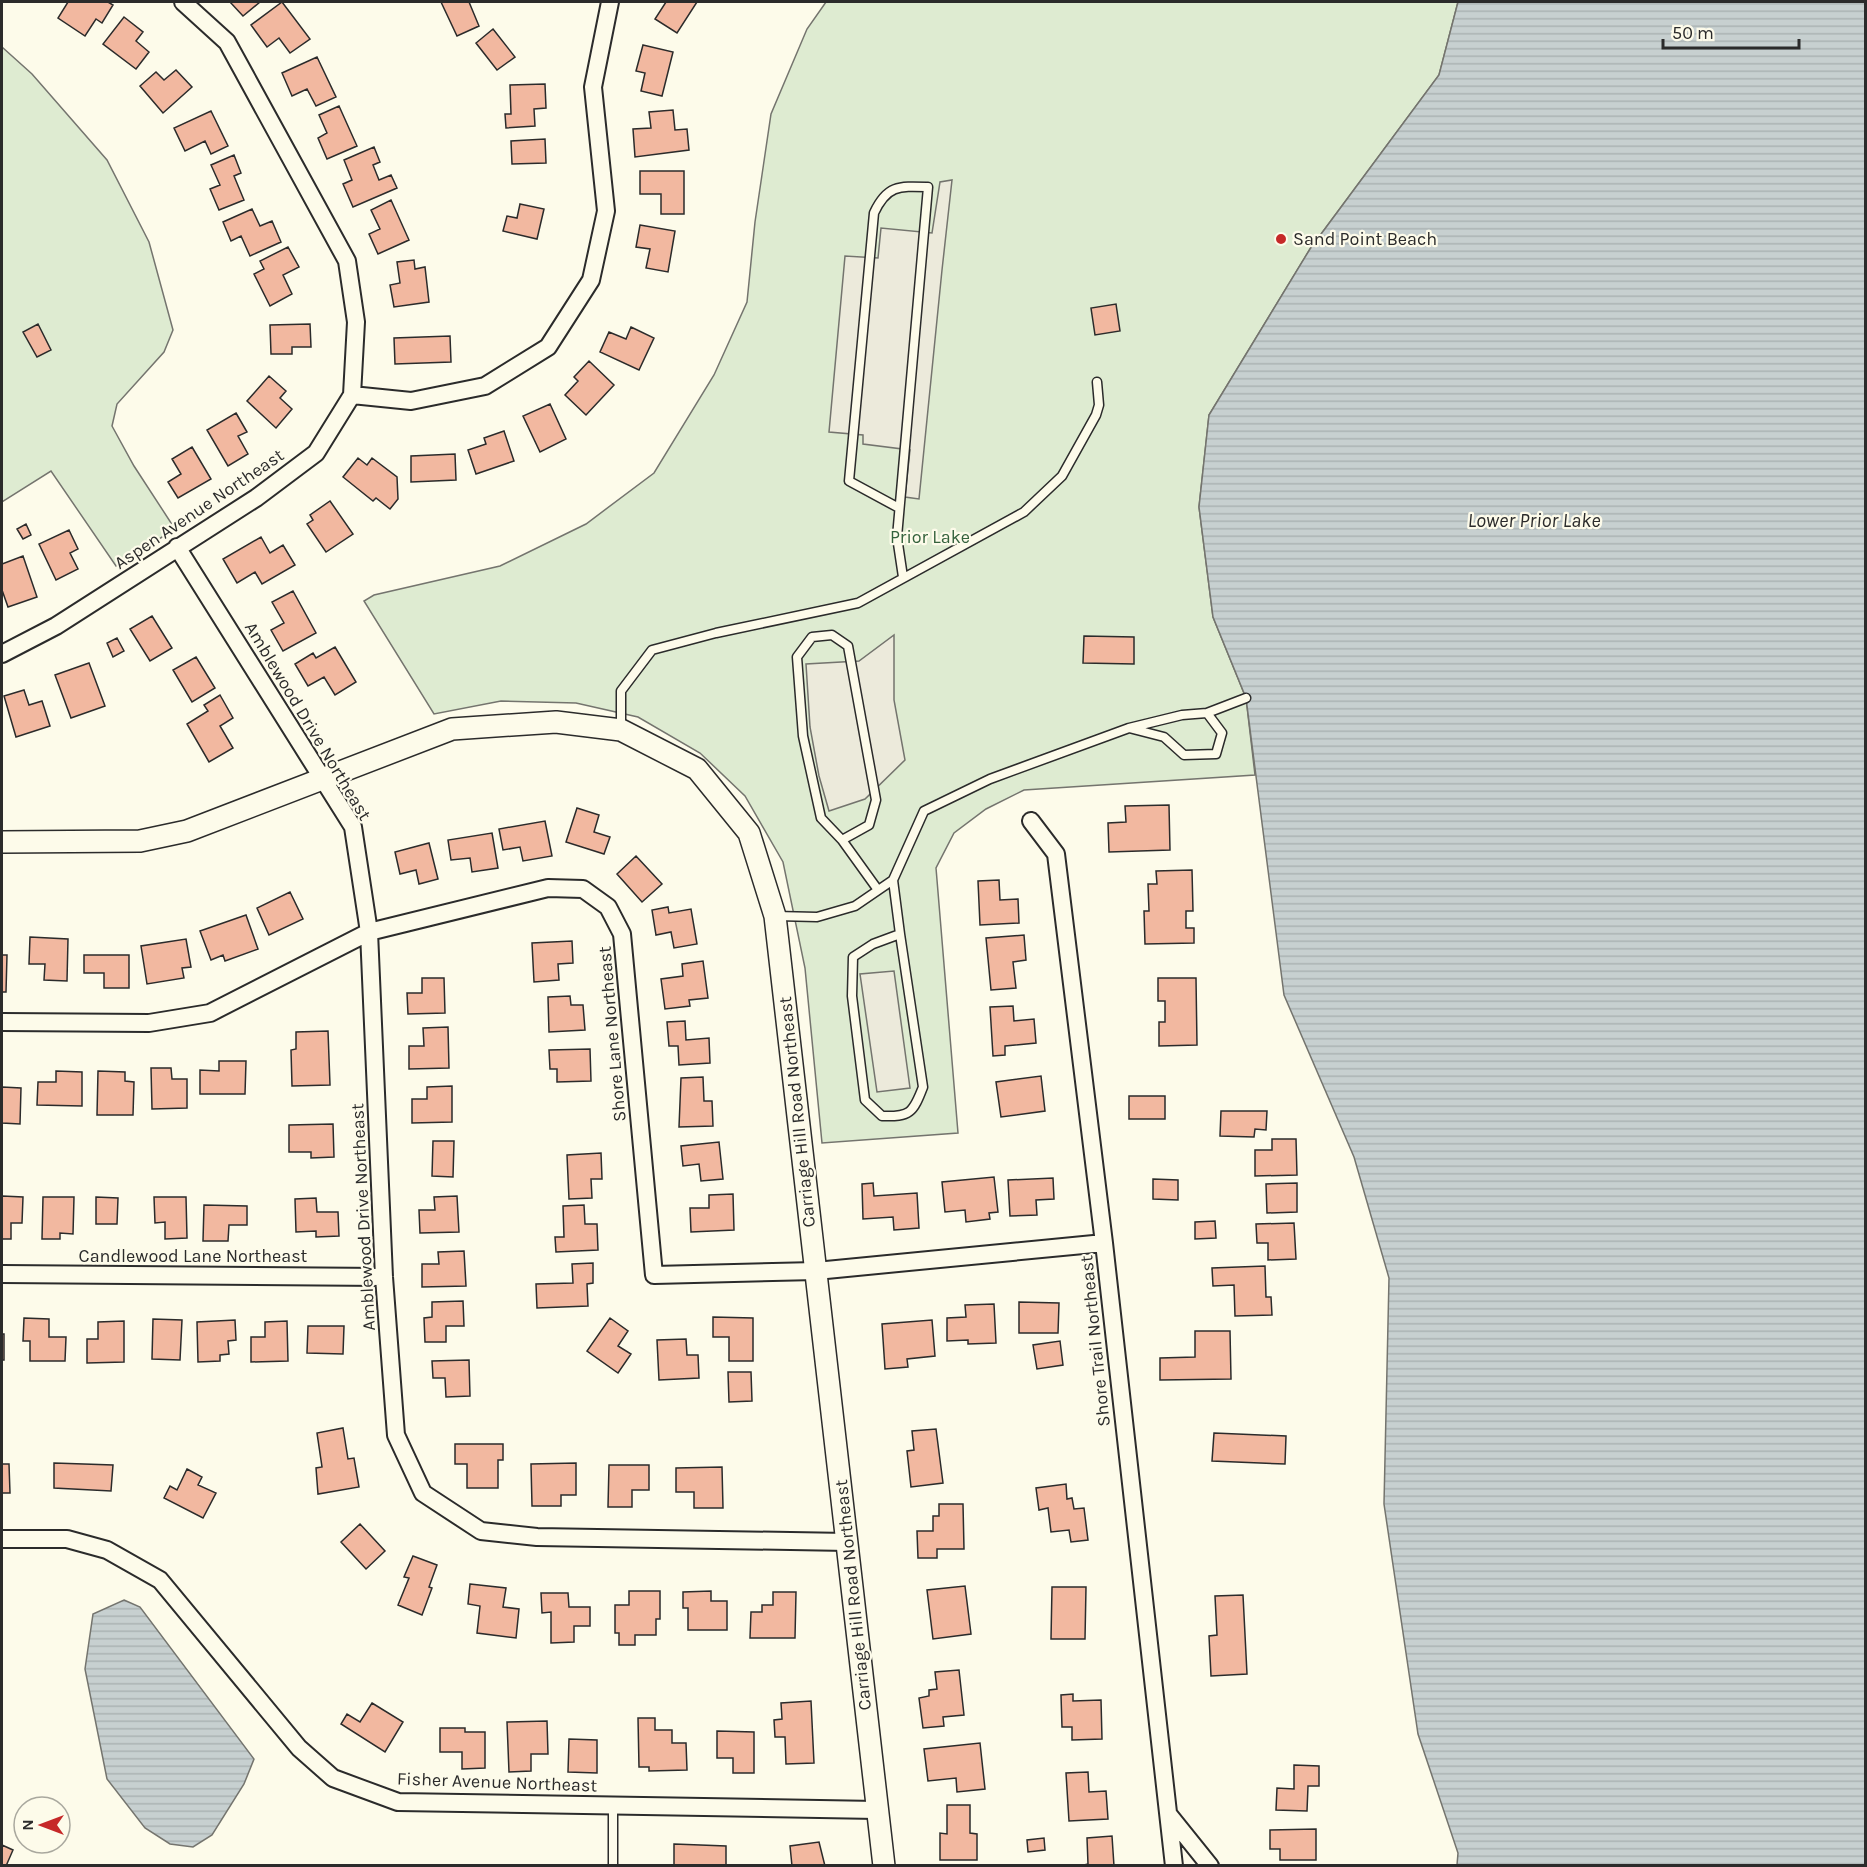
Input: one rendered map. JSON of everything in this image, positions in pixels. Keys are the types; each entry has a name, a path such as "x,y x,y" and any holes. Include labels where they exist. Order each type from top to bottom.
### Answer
{"street":[{"name":"Aspen Avenue Northeast","path":"2,654 56,626 256,498 316,453 352,395 356,322 347,261 227,42 183,2"},
{"path":"352,395 411,401 485,386 548,347 591,280 606,211 593,87 603,26 610,2"},
{"name":"Amblewood Drive Northeast","path":"177,548 353,827 369,932 384,1276 396,1435 423,1493 481,1531 537,1537 848,1542"},
{"name":"Carriage Hill Road Northeast","path":"2,842 140,841 187,831 452,729 556,722 621,730 697,769 749,833 775,916 884,1866"},
{"name":"Shore Trail Northeast","path":"1031,821 1056,854 1104,1243 1174,1866"},
{"name":"Shore Lane Northeast","path":"2,1022 149,1023 210,1013 369,932 548,888 582,889 608,907 622,934 654,1275 816,1271 1104,1243"},
{"name":"Candlewood Lane Northeast","path":"2,1274 384,1276"},
{"name":"Fisher Avenue Northeast","path":"2,1539 67,1539 107,1550 160,1580 299,1748 333,1778 398,1802 878,1810"},
{"path":"1169,1815 1210,1866"}],"lane":[{"path":"899,508 849,481 874,213 883,195 902,186 928,187 897,537 903,577"},
{"path":"621,730 621,691 652,650 716,633 858,603 1024,512 1062,476 1096,415 1099,405 1097,382"},
{"path":"842,840 869,825 876,800 848,646 832,635 812,637 797,657 802,736 821,818 842,840 878,890"},
{"path":"900,934 873,944 853,957 852,996 865,1100 882,1116 902,1117 915,1108 923,1087 893,880 924,811 1029,764 1129,728 1182,715 1207,713 1246,698"},
{"path":"1129,728 1164,737 1184,755 1216,754 1222,732 1207,713"},
{"path":"775,916 817,917 855,906 893,880"},
{"path":"613,1806 613,1866"}],"green space":[{"name":"Prior Lake","path":"826,2 1458,2 1439,75 1310,249 1209,415 1199,507 1213,617 1246,698 1255,775 1024,790 986,809 954,833 936,868 958,1133 822,1143 805,968 783,862 745,796 700,753 638,717 576,703 501,701 434,714 364,601 374,595 500,566 586,524 654,473 714,375 747,302 755,222 771,114 807,29"},
{"path":"2,47 32,74 107,160 149,242 173,330 164,352 117,404 112,426 134,466 175,529 116,566 51,471 2,502"}],"shaded area":[{"path":"952,180 919,499 905,497 910,450 863,444 863,435 829,432 845,256 878,258 881,228 932,233 940,182"},
{"path":"894,635 894,700 905,760 865,799 829,811 819,776 810,727 806,664 859,661"},
{"path":"894,971 910,1088 877,1092 860,974"}],"water":[{"name":"Lower Prior Lake","path":"1458,2 1865,2 1865,1865 1457,1865 1458,1853 1418,1734 1384,1504 1389,1278 1354,1157 1284,995 1246,698 1213,617 1199,507 1209,415 1310,249 1439,75"},
{"path":"124,1600 140,1607 254,1759 244,1784 212,1835 193,1847 170,1844 145,1828 107,1779 85,1669 93,1614"}],"building":[{"path":"68,2 108,2 113,5 102,23 96,19 85,36 58,18"},
{"path":"230,2 260,2 243,16"},
{"path":"282,2 310,39 290,53 279,38 267,47 251,25"},
{"path":"441,2 469,2 479,26 457,36"},
{"path":"666,2 697,2 677,33 655,19"},
{"path":"124,17 143,32 136,41 149,52 136,69 103,44"},
{"path":"493,29 515,57 497,70 476,43"},
{"path":"643,45 673,52 662,96 641,91 645,73 636,71"},
{"path":"317,57 336,97 316,106 307,89 292,96 282,73"},
{"path":"176,70 192,87 163,113 140,86 156,72 164,80"},
{"path":"545,84 546,108 534,109 535,126 506,128 505,114 511,114 510,85"},
{"path":"339,106 357,146 327,159 318,138 327,133 319,115"},
{"path":"673,110 675,130 687,129 689,150 635,157 633,129 651,128 649,112"},
{"path":"211,111 228,146 211,154 205,141 185,151 174,128"},
{"path":"545,139 546,163 512,164 511,141"},
{"path":"374,147 380,162 373,165 379,180 391,175 397,188 353,207 343,184 352,180 344,160"},
{"path":"234,155 241,173 234,176 244,200 219,210 210,189 220,185 211,165"},
{"path":"640,171 684,171 684,214 661,214 661,194 640,194"},
{"path":"391,200 409,240 378,254 369,234 380,229 371,210"},
{"path":"520,204 544,209 537,239 503,231 507,216 517,218"},
{"path":"252,209 260,226 272,221 281,242 250,256 241,236 231,241 223,222"},
{"path":"640,225 675,231 668,272 646,268 650,249 636,247"},
{"path":"288,247 299,267 283,275 292,294 270,306 254,274 264,269 260,261"},
{"path":"414,260 415,269 425,267 429,302 394,307 390,285 400,283 397,262"},
{"path":"1116,304 1120,331 1095,335 1091,308"},
{"path":"38,324 51,350 37,357 23,332"},
{"path":"310,324 311,347 292,347 292,354 271,354 270,325"},
{"path":"631,327 654,338 639,370 600,352 609,332 626,339"},
{"path":"450,336 451,362 395,364 394,338"},
{"path":"589,361 614,385 586,415 565,395 578,381 574,377"},
{"path":"269,376 286,391 280,398 292,409 276,428 247,401"},
{"path":"550,404 566,439 540,452 523,416"},
{"path":"236,413 247,432 238,436 248,454 228,466 207,430"},
{"path":"504,431 514,461 476,474 468,450 486,444 484,438"},
{"path":"192,447 211,479 178,498 168,482 181,474 172,459"},
{"path":"455,454 456,480 411,482 411,456"},
{"path":"358,458 367,465 372,458 397,477 398,499 390,509 376,498 373,501 343,477"},
{"path":"330,501 353,534 326,552 307,524 313,520 310,515"},
{"path":"26,524 31,535 23,539 17,529"},
{"path":"69,530 78,549 70,553 78,569 56,580 39,544"},
{"path":"261,537 270,553 283,545 295,565 262,584 255,572 237,583 223,559"},
{"path":"23,556 37,597 8,607 2,590 2,564"},
{"path":"293,591 316,633 283,651 271,630 284,623 272,602"},
{"path":"152,616 172,648 150,661 130,629"},
{"path":"1084,636 1134,637 1134,664 1083,663"},
{"path":"117,638 124,651 113,657 107,643"},
{"path":"335,647 356,682 335,695 324,677 308,686 295,664 313,653 316,658"},
{"path":"196,657 215,688 192,702 173,670"},
{"path":"89,663 105,706 71,718 55,675"},
{"path":"24,690 29,705 42,701 50,726 16,737 4,696"},
{"path":"220,695 233,718 220,726 233,748 209,762 187,724 208,711 204,705"},
{"path":"1169,805 1170,850 1109,852 1108,823 1126,822 1125,806"},
{"path":"577,808 599,815 594,832 610,837 604,854 566,842"},
{"path":"545,821 552,856 523,861 520,847 503,850 499,829"},
{"path":"492,833 498,868 472,872 470,858 451,860 448,840"},
{"path":"429,843 438,879 419,884 416,870 400,874 395,852"},
{"path":"636,856 662,884 642,902 617,874"},
{"path":"1192,870 1193,911 1186,911 1186,928 1194,928 1194,943 1145,944 1144,911 1149,911 1148,884 1157,884 1156,871"},
{"path":"999,880 1000,900 1018,899 1019,923 980,925 978,881"},
{"path":"290,892 303,919 269,935 257,908"},
{"path":"668,907 669,913 691,909 697,944 674,948 671,932 656,935 652,910"},
{"path":"246,915 258,949 225,961 223,955 211,960 200,931"},
{"path":"1024,935 1026,960 1013,962 1016,988 991,990 986,938"},
{"path":"30,937 68,939 67,981 44,980 45,964 29,964"},
{"path":"186,939 191,967 182,968 184,978 147,984 141,946"},
{"path":"572,941 573,963 558,964 559,980 534,982 532,943"},
{"path":"2,955 7,955 6,992 2,992"},
{"path":"84,955 129,955 129,988 104,988 104,973 84,973"},
{"path":"703,961 708,998 689,1000 690,1006 665,1009 661,979 683,976 682,964"},
{"path":"422,978 444,978 445,1013 408,1014 407,993 422,993"},
{"path":"1158,978 1196,978 1197,1045 1159,1046 1159,1022 1165,1022 1165,1001 1158,1001"},
{"path":"570,996 571,1005 583,1005 585,1030 549,1032 548,997"},
{"path":"1013,1006 1014,1021 1034,1019 1036,1043 1005,1046 1005,1055 993,1056 990,1007"},
{"path":"685,1021 686,1040 709,1038 710,1063 679,1065 678,1046 669,1046 667,1022"},
{"path":"448,1027 449,1068 409,1069 409,1046 424,1046 423,1028"},
{"path":"328,1031 330,1085 292,1086 291,1050 296,1049 296,1032"},
{"path":"590,1049 591,1081 557,1082 557,1069 550,1069 549,1050"},
{"path":"219,1061 246,1061 245,1094 200,1094 200,1070 219,1071"},
{"path":"151,1068 171,1068 172,1079 187,1079 187,1108 152,1109"},
{"path":"56,1071 82,1072 82,1106 37,1105 38,1082 56,1082"},
{"path":"98,1071 125,1072 125,1081 134,1082 133,1115 97,1115"},
{"path":"1041,1076 1045,1111 1001,1117 996,1082"},
{"path":"703,1077 704,1101 712,1101 713,1126 679,1127 681,1078"},
{"path":"452,1086 452,1122 412,1123 412,1099 427,1099 427,1087"},
{"path":"2,1087 21,1088 20,1124 2,1123"},
{"path":"1129,1096 1165,1096 1165,1119 1129,1119"},
{"path":"1221,1111 1267,1111 1266,1130 1255,1129 1254,1137 1220,1136"},
{"path":"333,1124 334,1157 311,1158 311,1152 289,1152 289,1125"},
{"path":"1272,1139 1296,1139 1297,1175 1255,1176 1255,1150 1272,1150"},
{"path":"433,1141 454,1141 453,1177 432,1176"},
{"path":"719,1142 723,1179 701,1181 699,1164 683,1166 681,1146"},
{"path":"601,1153 602,1179 591,1179 592,1198 569,1199 567,1155"},
{"path":"994,1177 998,1212 989,1213 990,1219 966,1222 965,1210 945,1212 942,1182"},
{"path":"1053,1178 1054,1199 1036,1200 1037,1215 1010,1216 1008,1180"},
{"path":"1153,1179 1178,1180 1178,1200 1153,1199"},
{"path":"873,1183 874,1196 917,1193 919,1228 894,1230 893,1217 863,1219 862,1184"},
{"path":"1297,1183 1297,1212 1267,1213 1266,1184"},
{"path":"733,1194 734,1230 691,1232 690,1208 709,1208 709,1195"},
{"path":"2,1196 23,1197 22,1223 11,1223 11,1239 2,1239"},
{"path":"457,1196 459,1232 420,1233 419,1210 435,1210 434,1197"},
{"path":"43,1197 74,1197 73,1234 60,1233 60,1239 42,1239"},
{"path":"96,1197 118,1198 117,1224 96,1224"},
{"path":"154,1197 186,1197 187,1238 165,1239 165,1222 155,1223"},
{"path":"316,1198 317,1212 338,1212 339,1236 316,1237 316,1231 296,1232 295,1199"},
{"path":"204,1205 247,1206 247,1225 229,1225 228,1241 203,1241"},
{"path":"584,1205 585,1224 597,1224 598,1250 556,1252 555,1237 564,1237 563,1206"},
{"path":"1215,1221 1216,1238 1195,1239 1195,1222"},
{"path":"1294,1223 1296,1259 1268,1260 1268,1243 1257,1243 1256,1224"},
{"path":"464,1251 466,1286 422,1287 422,1264 439,1264 438,1252"},
{"path":"593,1263 593,1283 587,1284 588,1306 537,1308 536,1284 573,1283 572,1264"},
{"path":"1265,1266 1266,1297 1271,1297 1272,1315 1235,1316 1234,1285 1213,1286 1212,1268"},
{"path":"463,1301 464,1326 446,1326 446,1342 425,1342 424,1318 432,1317 432,1302"},
{"path":"1019,1302 1059,1303 1058,1333 1019,1333"},
{"path":"994,1304 996,1343 968,1344 968,1340 947,1341 947,1318 966,1317 965,1305"},
{"path":"713,1317 753,1318 753,1361 729,1361 729,1337 713,1337"},
{"path":"24,1318 49,1319 49,1337 66,1337 65,1361 30,1361 30,1341 23,1341"},
{"path":"610,1318 628,1331 618,1346 631,1354 618,1373 587,1351"},
{"path":"153,1319 182,1320 180,1360 152,1359"},
{"path":"235,1320 236,1340 228,1341 229,1354 220,1355 220,1361 198,1362 197,1322"},
{"path":"932,1320 935,1356 907,1359 908,1367 885,1369 882,1324"},
{"path":"124,1321 124,1362 87,1363 87,1339 98,1339 98,1322"},
{"path":"287,1321 288,1361 251,1362 251,1337 265,1337 265,1322"},
{"path":"308,1326 344,1326 343,1354 307,1353"},
{"path":"1195,1331 1230,1331 1231,1379 1160,1380 1160,1358 1195,1357"},
{"path":"2,1334 4,1334 4,1360 2,1360"},
{"path":"686,1339 687,1355 698,1355 699,1378 659,1380 657,1340"},
{"path":"1060,1341 1063,1365 1037,1369 1033,1345"},
{"path":"469,1360 470,1396 446,1397 445,1378 433,1378 432,1361"},
{"path":"728,1372 751,1372 752,1401 729,1402"},
{"path":"343,1428 348,1459 354,1458 359,1487 318,1494 316,1468 322,1467 317,1433"},
{"path":"936,1429 943,1483 911,1487 907,1451 914,1450 912,1431"},
{"path":"1214,1433 1286,1436 1285,1464 1212,1461"},
{"path":"455,1444 503,1444 503,1460 498,1460 498,1488 467,1488 467,1464 455,1464"},
{"path":"54,1463 113,1465 111,1491 54,1488"},
{"path":"576,1463 576,1495 561,1495 561,1506 532,1506 531,1464"},
{"path":"2,1464 9,1464 10,1493 2,1493"},
{"path":"609,1465 649,1465 649,1490 632,1490 632,1507 608,1507"},
{"path":"722,1467 723,1508 694,1508 694,1492 676,1492 676,1468"},
{"path":"187,1469 202,1477 198,1485 216,1493 203,1518 164,1498 170,1486 177,1490"},
{"path":"1066,1484 1067,1499 1072,1498 1074,1509 1084,1508 1088,1540 1071,1542 1069,1530 1051,1532 1048,1508 1039,1510 1036,1488"},
{"path":"939,1504 963,1504 964,1549 937,1549 937,1558 918,1558 917,1531 933,1531 933,1516 939,1516"},
{"path":"360,1524 385,1551 366,1569 341,1542"},
{"path":"413,1556 437,1565 429,1587 432,1588 422,1615 398,1605 409,1578 404,1577"},
{"path":"470,1584 506,1588 503,1607 519,1609 516,1638 477,1633 480,1606 468,1604"},
{"path":"965,1586 971,1634 933,1639 927,1590"},
{"path":"1052,1587 1086,1587 1085,1639 1051,1639"},
{"path":"629,1591 660,1591 660,1619 656,1619 656,1635 635,1635 635,1645 619,1645 619,1633 615,1633 615,1605 629,1605"},
{"path":"711,1591 711,1601 727,1601 727,1630 688,1630 688,1608 683,1608 683,1592"},
{"path":"773,1592 796,1592 795,1638 750,1638 751,1612 762,1612 762,1605 773,1605"},
{"path":"541,1593 568,1593 569,1607 590,1607 590,1626 574,1626 574,1642 551,1643 551,1612 542,1613"},
{"path":"1243,1595 1247,1674 1211,1676 1209,1636 1217,1635 1215,1596"},
{"path":"959,1670 964,1715 943,1717 944,1726 923,1728 919,1698 929,1696 929,1690 937,1689 935,1672"},
{"path":"1073,1694 1073,1701 1101,1700 1102,1739 1072,1740 1072,1727 1062,1727 1061,1695"},
{"path":"811,1701 814,1763 786,1764 785,1737 775,1737 774,1720 782,1719 781,1703"},
{"path":"372,1703 403,1722 385,1752 341,1724 347,1714 360,1722"},
{"path":"638,1718 655,1718 655,1730 672,1730 672,1743 686,1743 687,1770 649,1771 649,1767 639,1767"},
{"path":"547,1721 548,1754 531,1754 531,1771 509,1772 507,1722"},
{"path":"440,1728 465,1728 465,1732 485,1732 485,1768 462,1769 462,1752 440,1752"},
{"path":"717,1731 754,1732 754,1773 733,1773 733,1758 717,1758"},
{"path":"569,1739 597,1740 597,1773 568,1772"},
{"path":"980,1743 985,1789 957,1792 956,1778 928,1781 924,1749"},
{"path":"1294,1765 1319,1766 1319,1786 1308,1786 1307,1811 1276,1810 1277,1788 1294,1789"},
{"path":"1088,1772 1089,1792 1106,1791 1108,1819 1069,1821 1066,1773"},
{"path":"947,1805 970,1805 970,1833 977,1834 977,1860 940,1860 940,1833 947,1834"},
{"path":"1316,1829 1316,1860 1280,1860 1280,1849 1270,1849 1270,1830"},
{"path":"1112,1836 1114,1866 1080,1866 1088,1864 1087,1838"},
{"path":"1044,1838 1045,1850 1028,1852 1027,1840"},
{"path":"819,1842 825,1866 792,1866 790,1846"},
{"path":"674,1844 726,1846 726,1866 674,1866"},
{"path":"2,1845 12,1850 12,1852 6,1866 2,1866"}],"place":[{"name":"Sand Point Beach","path":"1281,239"}]}
